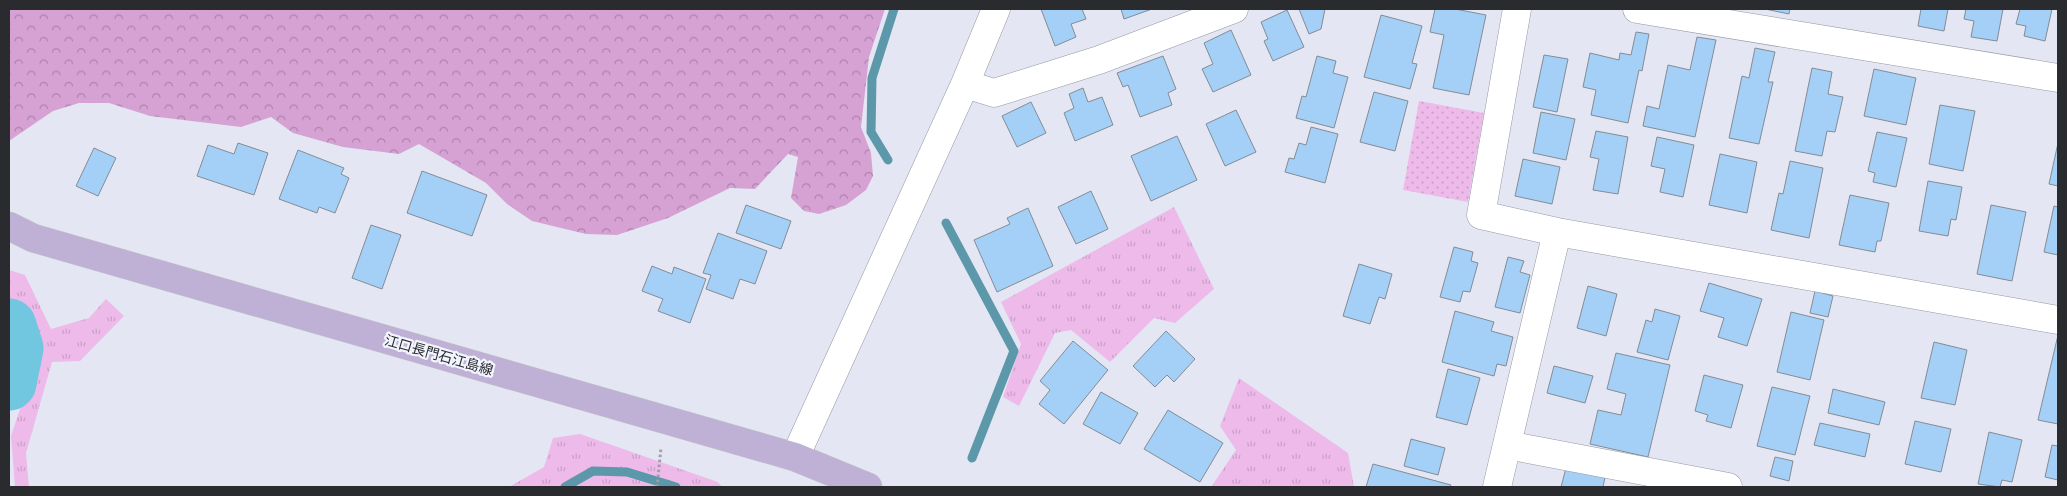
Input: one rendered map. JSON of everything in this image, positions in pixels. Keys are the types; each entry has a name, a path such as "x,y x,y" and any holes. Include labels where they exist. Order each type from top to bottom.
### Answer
{"main road":[{"name":"江口長門石江島線","path":"9,226 33,238 795,457 868,487"}],"street":[{"path":"795,457 966,84 996,9"},
{"path":"966,84 994,93 1099,60 1210,13 1234,9"},
{"path":"1517,9 1481,215 1557,232 2058,320"},
{"path":"1637,9 2058,78"},
{"path":"1497,487 1557,232"},
{"path":"1507,445 1728,487"}],"path":[{"path":"657,487 661,452"}],"green space":[{"path":"9,9 885,9 869,57 861,127 871,153 873,176 866,190 846,205 819,214 804,211 791,198 798,157 788,154 755,189 730,188 668,218 617,235 586,234 532,221 507,204 486,183 419,144 399,154 343,147 293,133 271,117 241,127 150,116 109,103 79,103 53,111 9,141"},
{"path":"1419,101 1484,113 1468,202 1403,190"},
{"path":"1174,207 1214,289 1175,323 1154,318 1110,362 1071,330 1055,333 1019,406 1003,397 1021,344 1001,302"},
{"path":"9,270 25,275 51,329 89,318 106,299 124,316 80,361 52,362 26,453 29,487 15,487 11,436 37,358 23,316 9,300"},
{"path":"1239,378 1348,453 1354,487 1211,487 1236,450 1220,426"},
{"path":"580,434 718,482 722,487 509,487 544,467 553,438"}],"building":[{"path":"1041,9 1082,9 1086,19 1071,24 1076,37 1055,46"},
{"path":"1121,9 1152,9 1124,19"},
{"path":"1299,9 1325,9 1321,29 1309,34"},
{"path":"1435,9 1455,9 1486,15 1469,95 1433,88 1444,35 1430,32"},
{"path":"1765,9 1790,9 1789,14"},
{"path":"1921,9 1948,9 1944,31 1918,26"},
{"path":"1966,9 2003,9 1997,41 1971,37 1974,21 1964,19"},
{"path":"2020,9 2052,9 2045,41 2024,36 2026,26 2016,24"},
{"path":"1287,10 1304,47 1273,61 1264,41 1268,39 1261,22"},
{"path":"1381,15 1422,26 1412,63 1417,64 1410,89 1364,77"},
{"path":"1231,30 1251,75 1213,92 1202,69 1213,64 1204,43"},
{"path":"1636,32 1649,34 1642,71 1639,70 1628,123 1591,115 1596,90 1583,87 1590,53 1619,60 1620,53 1631,55"},
{"path":"1697,37 1716,40 1695,137 1643,126 1647,106 1659,109 1668,65 1690,70"},
{"path":"1755,48 1775,52 1768,82 1773,82 1759,144 1729,138 1742,76 1749,78"},
{"path":"1544,55 1568,59 1557,112 1533,107"},
{"path":"1163,56 1176,89 1168,93 1172,105 1140,117 1128,85 1123,87 1117,73"},
{"path":"1317,56 1336,61 1333,73 1348,77 1334,128 1296,118 1302,96 1306,97"},
{"path":"1812,68 1832,72 1828,94 1843,97 1835,132 1827,131 1822,156 1795,151"},
{"path":"1874,69 1916,78 1906,125 1864,116"},
{"path":"1083,88 1088,102 1102,97 1113,125 1075,141 1064,113 1074,108 1069,94"},
{"path":"1374,92 1408,101 1395,151 1360,142"},
{"path":"1031,102 1046,133 1017,147 1002,116"},
{"path":"1940,105 1975,111 1963,171 1929,164"},
{"path":"1236,110 1256,152 1225,166 1206,124"},
{"path":"1541,112 1575,119 1566,160 1533,153"},
{"path":"1311,127 1338,134 1325,183 1285,172 1289,158 1294,159 1299,143 1306,145"},
{"path":"1596,131 1628,137 1618,194 1593,190 1599,159 1590,157"},
{"path":"1877,132 1907,138 1896,187 1873,182 1875,173 1868,171"},
{"path":"1177,136 1197,180 1151,201 1131,156"},
{"path":"1657,137 1694,145 1683,197 1660,192 1665,169 1651,166"},
{"path":"238,143 268,153 254,195 197,176 208,145 234,154"},
{"path":"2058,143 2058,186 2049,184"},
{"path":"94,148 116,158 98,196 76,186"},
{"path":"298,150 344,168 341,174 349,178 335,213 319,207 317,213 279,199"},
{"path":"1720,154 1757,162 1747,213 1709,205"},
{"path":"1523,159 1560,167 1552,204 1515,196"},
{"path":"1790,161 1823,168 1809,238 1771,230 1779,193 1783,194"},
{"path":"422,171 487,195 472,236 407,213"},
{"path":"1928,181 1962,187 1956,220 1951,219 1948,236 1919,231"},
{"path":"1091,191 1108,229 1076,244 1058,207"},
{"path":"1850,195 1889,203 1881,241 1877,241 1875,252 1839,245"},
{"path":"746,205 791,221 781,249 736,233"},
{"path":"1991,205 2026,212 2012,281 1977,274"},
{"path":"2054,206 2058,207 2058,255 2044,252"},
{"path":"1028,208 1053,266 997,292 974,240 1010,224 1007,218"},
{"path":"371,225 401,235 382,289 352,278"},
{"path":"718,233 767,251 755,284 740,279 733,299 706,289 711,275 703,273"},
{"path":"1454,247 1473,252 1471,261 1478,263 1470,292 1463,291 1460,302 1440,297"},
{"path":"1508,257 1524,261 1520,272 1530,275 1520,313 1495,307"},
{"path":"1359,264 1392,274 1385,299 1379,297 1370,324 1343,316"},
{"path":"652,266 672,274 674,267 706,279 690,323 658,311 663,299 642,291"},
{"path":"1709,283 1762,299 1747,346 1718,337 1724,318 1700,311"},
{"path":"1588,286 1617,294 1606,336 1577,328"},
{"path":"1815,291 1833,296 1828,317 1810,313"},
{"path":"1655,309 1680,316 1668,360 1637,352 1646,320 1652,322"},
{"path":"1455,311 1494,322 1491,331 1513,337 1506,366 1497,364 1494,376 1442,362"},
{"path":"1791,312 1824,320 1810,380 1777,372"},
{"path":"1166,331 1195,359 1174,382 1167,375 1155,387 1133,366"},
{"path":"2058,335 2058,424 2038,420"},
{"path":"1073,341 1108,370 1064,424 1039,404 1050,390 1040,381"},
{"path":"1934,342 1967,350 1955,405 1921,398"},
{"path":"1616,353 1670,365 1648,457 1590,444 1598,410 1621,415 1626,394 1607,389"},
{"path":"1554,366 1593,376 1585,403 1547,393"},
{"path":"1448,369 1480,378 1467,425 1436,417"},
{"path":"1704,375 1743,385 1731,428 1706,421 1708,415 1695,411"},
{"path":"1772,387 1810,396 1795,455 1757,446"},
{"path":"1833,389 1885,402 1879,425 1828,413"},
{"path":"1101,392 1138,413 1120,444 1083,424"},
{"path":"1168,410 1223,443 1200,482 1144,449"},
{"path":"1915,421 1951,429 1941,472 1905,464"},
{"path":"1820,423 1870,434 1865,457 1814,445"},
{"path":"1989,432 2022,440 2012,482 2002,480 2000,487 1978,484"},
{"path":"1411,439 1445,448 1438,475 1404,466"},
{"path":"2052,445 2058,446 2058,480 2045,477"},
{"path":"1775,457 1793,461 1789,481 1770,476"},
{"path":"1373,464 1451,485 1450,487 1366,487"},
{"path":"1566,468 1605,477 1603,487 1561,487"}],"waterway":[{"path":"888,160 871,132 872,78 894,9"},
{"path":"946,223 1014,351 972,458"},
{"path":"9,326 16,348 9,383"},
{"path":"565,487 593,471 627,472 676,487"}]}
